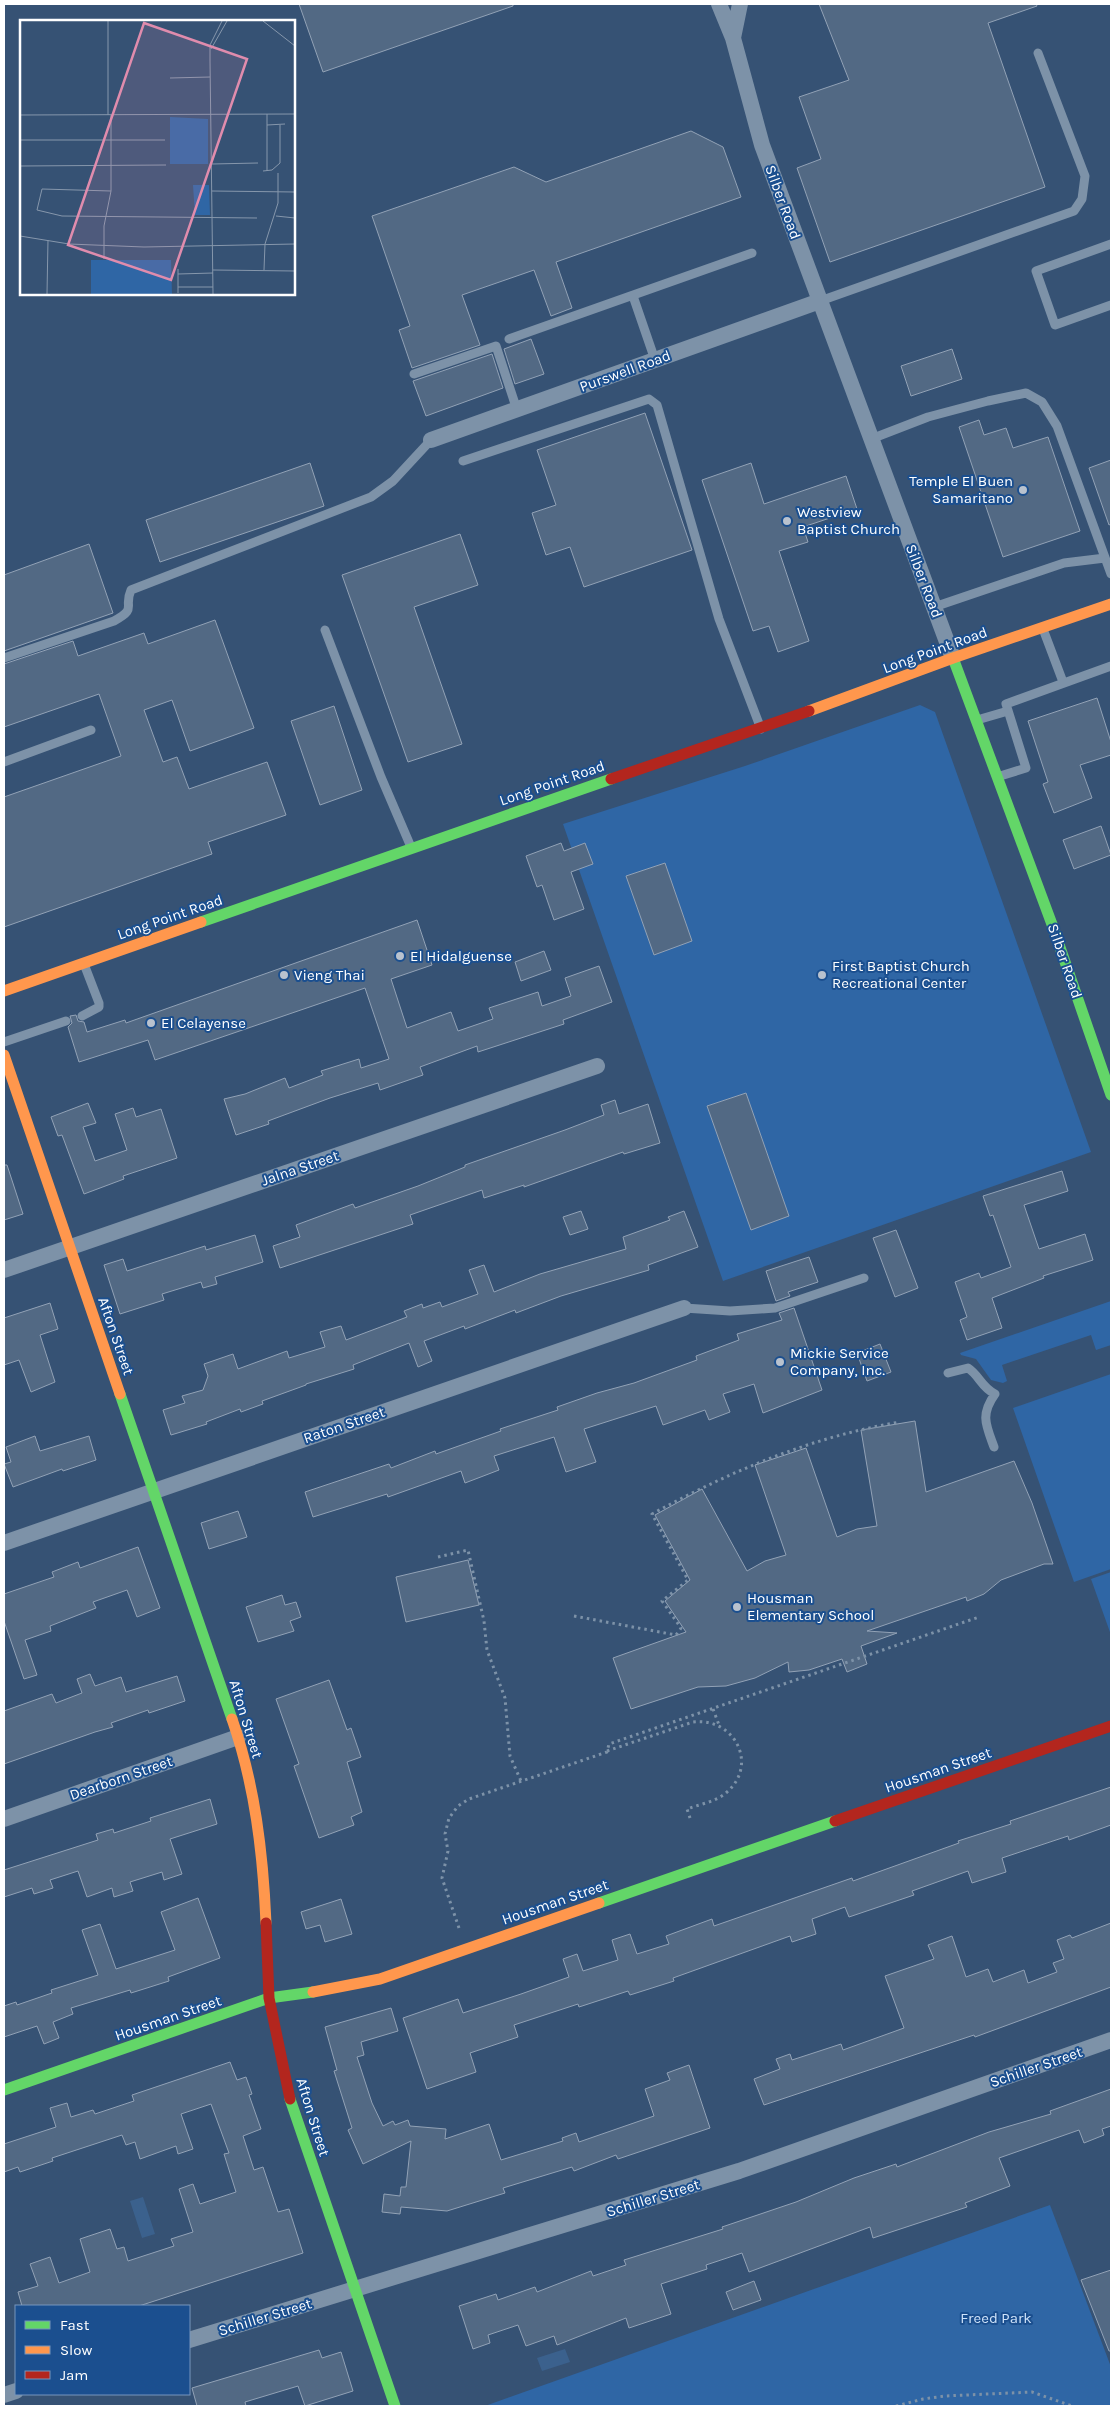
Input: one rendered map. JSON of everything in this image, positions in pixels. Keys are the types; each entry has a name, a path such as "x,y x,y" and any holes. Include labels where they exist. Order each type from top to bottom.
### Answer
{"street":[{"name":"Silber Road","path":"719,4 733,38 762,145 1054,927 1111,1095"},
{"name":"Silber Road","path":"733,38 740,4"},
{"name":"Purswell Road","path":"431,440 820,302"},
{"name":"Long Point Road","path":"4,991 411,848 761,729 954,658 1111,606"},
{"name":"Afton Street","path":"4,1055 152,1491 238,1737 258,1823 264,1877 270,1998 290,2100 395,2406"},
{"name":"Jalna Street","path":"4,1270 597,1066"},
{"name":"Raton Street","path":"4,1543 684,1308"},
{"name":"Housman Street","path":"4,2090 270,1998 346,1987 380,1979 1111,1726"},
{"name":"Dearborn Street","path":"4,1819 238,1737"},
{"name":"Schiller Street","path":"190,2340 739,2171 1111,2040"}],"lane":[{"path":"820,302 1074,211 1082,200 1086,176 1038,53"},
{"path":"1111,244 1036,270 1055,325 1111,305"},
{"path":"509,339 752,253"},
{"path":"633,296 655,360"},
{"path":"414,374 496,346 517,410"},
{"path":"871,439 928,417 988,401 1026,394 1042,402 1057,426 1111,574"},
{"path":"463,461 649,399 657,405 719,619 761,729"},
{"path":"4,658 114,621 126,614 130,608 128,596 131,590 371,497 393,481 431,440"},
{"path":"934,606 1064,563 1105,558"},
{"path":"1043,628 1063,682"},
{"path":"325,630 381,777 411,848"},
{"path":"998,777 1026,768 1006,704 1111,666"},
{"path":"976,720 1008,711"},
{"path":"4,762 91,730"},
{"path":"82,1016 98,1006 99,1003 84,963"},
{"path":"4,1042 66,1021"},
{"path":"684,1308 730,1311 776,1308 864,1278"},
{"path":"948,1373 968,1368 974,1372 985,1389 995,1394 985,1412 986,1424 994,1447"}],"path":[{"path":"574,1616 676,1635 681,1628 662,1601 688,1580 652,1514 750,1464 859,1429 900,1422"},
{"path":"438,1557 468,1550 484,1621 487,1650 505,1698 510,1756 521,1781"},
{"path":"607,1752 610,1744 979,1617"},
{"path":"713,1708 719,1725"},
{"path":"459,1928 442,1878 448,1851 445,1834 449,1818 458,1806 469,1799 693,1722 707,1721 719,1725 731,1735 739,1748 740,1770 734,1783 725,1794 687,1809 691,1820"},
{"path":"896,2406 945,2396 1032,2392 1072,2406"}],"green space":[{"name":"First Baptist Church Recreational Center","path":"920,705 935,712 1091,1152 723,1281 563,824 745,766"},
{"path":"1111,1301 1111,1345 1096,1350 1091,1335 1002,1365 1007,1381 1003,1383 991,1380 976,1359 961,1355 960,1353"},
{"path":"1111,1374 1111,1569 1074,1582 1013,1408"},
{"path":"1111,1572 1111,1635 1091,1579"},
{"name":"Freed Park","path":"1050,2205 1111,2367 1111,2406 485,2406"}],"shaded area":[{"path":"143,2197 155,2234 142,2238 130,2201"},
{"path":"565,2349 570,2362 542,2371 537,2358"}],"building":[{"path":"299,4 513,4 513,6 323,72"},
{"path":"819,4 1036,4 1037,6 988,23 1045,187 830,262 797,168 821,159 799,97 849,80"},
{"path":"691,131 723,147 741,197 556,262 572,308 551,316 534,270 462,295 480,345 412,368 399,330 410,326 372,216 514,167 546,182"},
{"path":"531,339 544,374 515,384 504,349"},
{"path":"952,349 962,379 911,396 901,366"},
{"path":"492,354 503,388 426,416 413,381"},
{"path":"645,413 692,550 584,587 570,547 546,555 532,513 556,505 537,450"},
{"name":"Temple El Buen Samaritano","path":"979,420 984,435 1006,428 1013,448 1048,437 1080,531 1003,557 959,427"},
{"path":"1111,460 1111,524 1109,525 1089,468"},
{"path":"310,463 324,506 160,562 146,520"},
{"path":"751,463 764,504 846,476 857,509 803,527 808,542 779,551 809,641 778,652 769,626 753,631 702,480"},
{"path":"460,534 478,585 414,607 462,744 408,762 342,575"},
{"path":"89,544 113,613 4,651 4,575"},
{"path":"215,620 254,728 190,751 172,700 144,710 163,762 177,757 189,789 267,762 286,815 208,842 212,854 4,927 4,797 121,756 99,694 4,727 4,664 73,641 78,656 144,633 148,644"},
{"path":"1097,698 1111,742 1111,755 1080,765 1092,798 1054,813 1043,784 1048,782 1028,721"},
{"path":"334,706 362,790 320,805 291,721"},
{"path":"1101,826 1111,855 1074,869 1063,840"},
{"path":"561,843 564,851 585,843 593,864 571,872 584,909 554,920 542,885 537,887 526,856"},
{"path":"665,863 692,941 654,955 626,876"},
{"path":"417,920 432,965 391,979 407,1028 451,1012 458,1031 493,1019 489,1008 538,992 542,1006 571,996 565,978 599,966 612,1002 563,1020 564,1024 478,1052 477,1046 420,1067 423,1075 380,1090 378,1083 330,1098 268,1121 269,1124 236,1135 224,1099 245,1094 285,1078 289,1088 323,1075 321,1071 359,1059 361,1068 389,1059 365,988 155,1060 148,1040 79,1062 68,1027 72,1023 70,1016 76,1015 78,1021 84,1022 87,1032 125,1020 126,1023"},
{"path":"544,951 551,970 521,981 515,962"},
{"path":"746,1093 789,1216 751,1230 707,1106"},
{"path":"615,1100 619,1114 648,1104 660,1143 624,1154 623,1152 524,1187 524,1185 484,1198 482,1190 410,1215 413,1224 280,1268 273,1246 300,1237 296,1225 353,1204 355,1208 418,1186 465,1167 465,1165 604,1115 601,1105"},
{"path":"88,1103 96,1123 83,1127 95,1161 127,1150 115,1114 133,1108 136,1117 161,1109 177,1158 123,1176 124,1179 84,1194 62,1135 58,1136 51,1117"},
{"path":"4,1165 7,1165 23,1214 4,1220"},
{"path":"1062,1171 1068,1191 1024,1205 1039,1249 1085,1234 1093,1260 1043,1276 1044,1278 992,1298 1002,1328 967,1340 960,1320 967,1317 955,1282 979,1273 981,1278 1011,1267 993,1215 990,1216 983,1196"},
{"path":"581,1211 588,1229 570,1235 563,1217"},
{"path":"684,1211 698,1247 648,1265 649,1270 561,1296 516,1313 515,1310 465,1329 464,1326 424,1341 432,1361 418,1367 409,1343 353,1365 354,1369 306,1384 262,1401 263,1404 241,1412 240,1409 206,1422 207,1424 171,1435 163,1410 185,1403 182,1396 203,1390 208,1376 204,1364 233,1354 238,1369 287,1351 289,1358 325,1347 320,1332 341,1326 346,1340 407,1317 404,1311 422,1304 423,1308 440,1302 442,1307 478,1294 469,1270 484,1265 494,1292 540,1274 626,1249 623,1237 670,1220 668,1217"},
{"path":"896,1230 918,1288 895,1297 873,1238"},
{"path":"255,1235 263,1262 215,1277 217,1284 203,1288 201,1282 162,1294 164,1300 120,1314 104,1265 123,1259 127,1271 205,1246 206,1250"},
{"path":"809,1257 818,1282 788,1292 790,1296 776,1301 766,1271"},
{"path":"50,1303 58,1329 40,1335 55,1382 31,1392 19,1360 4,1365 4,1318"},
{"path":"794,1308 822,1390 763,1413 754,1384 723,1394 730,1412 709,1420 705,1410 663,1425 656,1406 584,1429 596,1462 566,1472 554,1437 494,1456 499,1470 465,1483 461,1471 388,1497 387,1494 313,1517 305,1492 389,1464 391,1468 435,1451 436,1454 501,1431 500,1429 558,1410 557,1407 634,1383 697,1360 696,1356 739,1340 737,1334 782,1320 779,1313"},
{"path":"880,1344 891,1372 867,1381 857,1353"},
{"path":"915,1421 926,1492 1014,1461 1032,1503 1053,1564 1044,1564 1001,1580 984,1594 967,1601 966,1597 867,1631 897,1633 861,1646 867,1664 847,1672 842,1659 809,1670 789,1672 788,1662 755,1678 726,1686 698,1687 631,1709 613,1658 686,1632 665,1601 690,1580 655,1515 702,1489 747,1571 765,1561 786,1555 755,1465 806,1448 837,1537 857,1529 877,1526 861,1430"},
{"path":"35,1436 40,1451 89,1436 96,1460 63,1471 62,1469 13,1487 4,1464 11,1462 6,1447"},
{"path":"238,1511 247,1537 209,1549 201,1523"},
{"path":"138,1547 160,1608 137,1617 127,1590 93,1602 96,1608 50,1626 51,1631 25,1640 37,1675 24,1679 4,1621 4,1594 54,1577 52,1572 78,1562 80,1568"},
{"path":"468,1560 479,1605 406,1622 396,1577"},
{"path":"282,1595 285,1605 296,1602 301,1617 290,1621 294,1631 258,1642 246,1607"},
{"path":"90,1674 95,1686 121,1677 126,1692 177,1676 185,1701 149,1713 148,1710 111,1723 113,1727 4,1764 4,1711 52,1694 56,1703 82,1693 77,1679"},
{"path":"329,1680 347,1730 351,1728 361,1757 347,1762 362,1812 351,1817 354,1825 319,1838 294,1766 299,1764 276,1699"},
{"path":"1111,1787 1111,1825 1069,1840 1068,1836 1002,1858 1006,1872 972,1883 968,1871 912,1891 914,1895 849,1917 845,1907 812,1919 816,1934 792,1942 790,1936 673,1978 674,1981 630,1995 628,1991 579,2007 578,2004 514,2025 518,2037 470,2053 476,2072 427,2089 403,2018 458,1999 463,2013 569,1977 563,1959 577,1954 583,1971 618,1960 612,1940 630,1934 637,1954 669,1944 666,1936 712,1919 714,1926 852,1878 853,1881 959,1843 958,1841 1011,1824 1010,1821"},
{"path":"210,1799 217,1824 170,1839 182,1874 164,1880 162,1872 130,1882 133,1891 114,1897 112,1888 87,1897 78,1871 50,1880 53,1888 34,1894 32,1888 4,1897 4,1870 98,1840 96,1834 113,1829 114,1833 151,1821 150,1818"},
{"path":"198,1898 220,1958 168,1977 169,1981 131,1993 130,1990 71,2008 73,2014 53,2022 59,2038 44,2044 37,2026 4,2037 4,2006 16,2002 17,2005 52,1993 51,1990 98,1975 82,1930 100,1924 116,1969 175,1950 161,1912"},
{"path":"341,1899 352,1934 325,1942 320,1925 306,1929 301,1912"},
{"path":"1111,1923 1111,1987 975,2037 974,2035 764,2105 754,2079 780,2069 776,2059 790,2054 792,2060 841,2044 843,2050 904,2028 885,1976 934,1959 928,1945 952,1936 966,1977 988,1969 993,1982 1024,1970 1028,1983 1057,1972 1053,1963 1064,1959 1057,1940 1070,1935 1072,1938"},
{"path":"391,2008 398,2031 361,2042 364,2055 357,2057 372,2103 383,2126 393,2121 395,2125 408,2120 410,2126 446,2129 445,2139 489,2124 501,2160 563,2141 562,2138 576,2133 579,2142 654,2116 645,2089 670,2080 667,2073 689,2065 710,2128 618,2159 616,2155 574,2171 572,2167 503,2188 505,2193 447,2211 401,2207 400,2214 382,2212 384,2194 400,2196 401,2187 406,2187 411,2141 363,2164 348,2130 352,2128 334,2071 337,2070 325,2027"},
{"path":"230,2062 237,2080 246,2077 252,2094 249,2095 261,2129 243,2136 254,2170 263,2167 278,2212 289,2209 303,2253 142,2305 22,2305 18,2292 38,2286 30,2264 50,2257 59,2283 90,2272 80,2239 110,2229 117,2249 124,2247 128,2261 174,2246 171,2239 193,2232 179,2189 193,2184 200,2204 236,2192 224,2154 229,2153 211,2104 181,2114 193,2149 178,2154 176,2146 140,2159 135,2142 126,2145 122,2135 52,2158 53,2161 20,2172 18,2167 4,2172 4,2144 56,2127 50,2108 67,2103 71,2117 93,2110 95,2114 134,2101 132,2095"},
{"path":"1111,2089 1111,2126 1102,2129 1104,2135 1084,2143 1079,2130 999,2158 1010,2186 965,2203 967,2207 873,2238 870,2227 749,2272 742,2253 706,2265 707,2269 661,2284 671,2314 629,2328 626,2318 557,2345 554,2336 526,2346 518,2325 488,2335 490,2343 473,2349 459,2306 496,2294 498,2300 535,2287 537,2292 591,2271 593,2276 626,2265 624,2260 723,2229 722,2227 796,2202 854,2178 896,2164 897,2167 989,2132 1051,2114 1050,2111"},
{"path":"1111,2270 1111,2351 1109,2351 1081,2280"},
{"path":"754,2281 761,2300 733,2310 726,2292"},
{"path":"319,2350 322,2358 341,2352 353,2391 305,2406 298,2386 245,2402 246,2406 197,2406 192,2388"}],"traffic: fast":[{"path":"953,658 1053,927 1111,1095"},
{"path":"201,922 611,779"},
{"path":"120,1394 232,1719"},
{"path":"599,1903 835,1821"},
{"path":"4,2090 269,1998 313,1992"},
{"path":"290,2099 395,2406"}],"traffic: slow":[{"path":"809,711 953,658 1111,604"},
{"path":"4,991 201,922"},
{"path":"4,1055 120,1394"},
{"path":"232,1719 247,1769 252,1794 263,1871 266,1923"},
{"path":"313,1992 380,1979 599,1903"}],"traffic: jam":[{"path":"611,779 809,711"},
{"path":"835,1821 1111,1726"},
{"path":"266,1923 269,1998 290,2099"}],"place":[{"name":"Temple El Buen Samaritano","path":"1023,490"},
{"name":"Westview Baptist Church","path":"787,521"},
{"name":"El Hidalguense","path":"400,956"},
{"name":"Vieng Thai","path":"284,975"},
{"name":"First Baptist Church Recreational Center","path":"822,975"},
{"name":"El Celayense","path":"151,1023"},
{"name":"Mickie Service Company, Inc.","path":"780,1362"},
{"name":"Housman Elementary School","path":"737,1607"}]}
